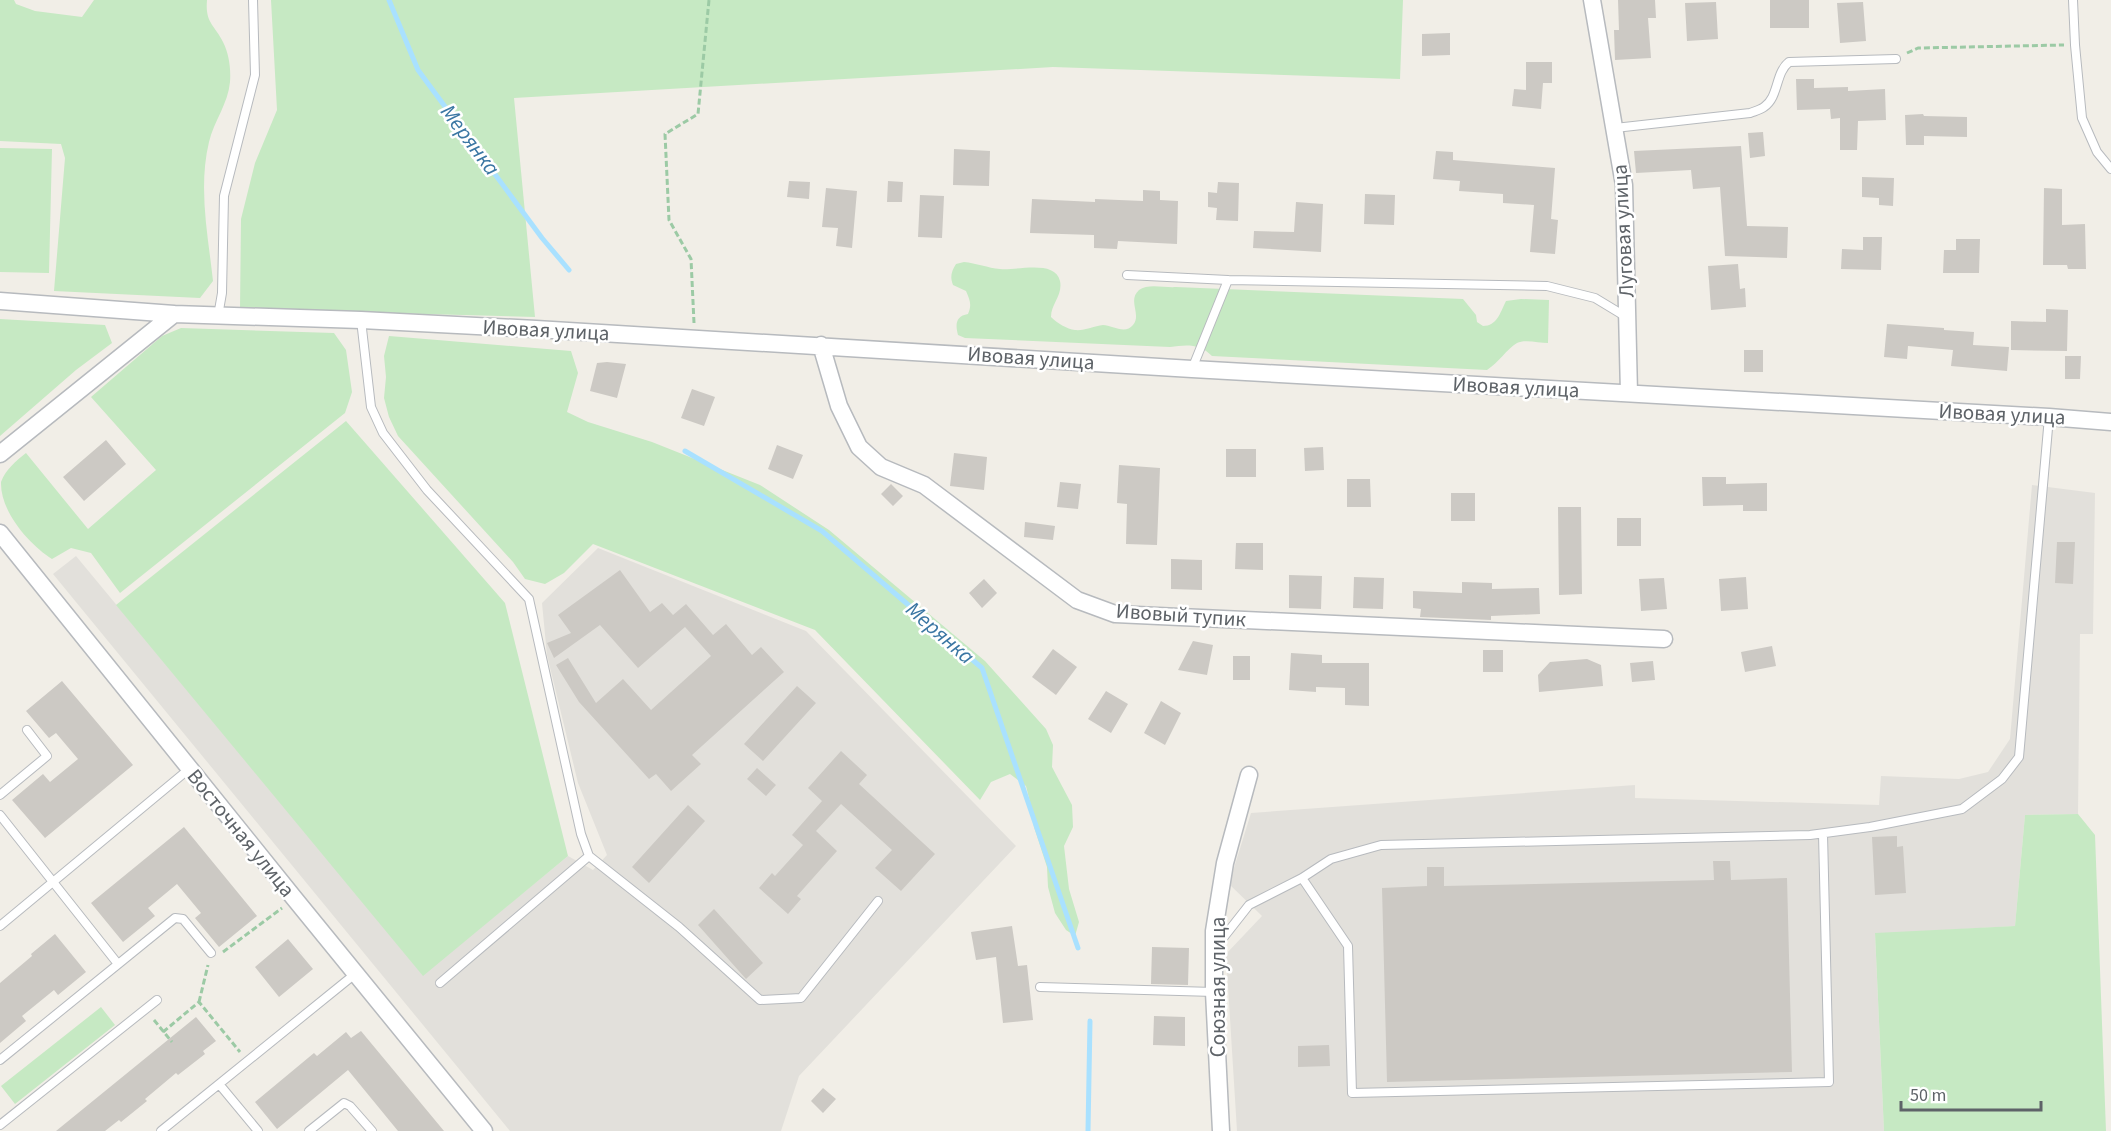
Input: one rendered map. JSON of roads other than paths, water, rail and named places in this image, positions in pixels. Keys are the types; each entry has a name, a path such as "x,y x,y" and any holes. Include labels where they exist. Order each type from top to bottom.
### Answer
{"street":[{"name":"Луговая улица","path":"1592,0 1624,185 1629,393"},
{"name":"Ивовая улица","path":"0,301 174,314 361,320 822,345 1192,369 2111,422"},
{"path":"0,454 174,314"},
{"name":"Ивовый тупик","path":"822,345 839,406 859,447 881,467 924,484 1077,600 1115,614 1664,639"},
{"name":"Восточная улица","path":"0,533 484,1131"},
{"name":"Союзная улица","path":"1221,1131 1214,992 1214,932 1225,863 1249,775"}],"lane":[{"path":"218,316 222,293 224,196 255,75 253,0"},
{"path":"2073,0 2082,118 2097,152 2111,169"},
{"path":"1615,129 1750,113 1764,107 1771,100 1782,67 1789,62 1896,59"},
{"path":"1127,275 1228,280 1547,286 1595,298 1628,318"},
{"path":"1192,369 1228,280"},
{"path":"361,320 371,407 383,433 427,490 529,599 582,834 589,856 679,927 760,1000 801,998 878,901"},
{"path":"1214,950 1250,905 1302,878 1331,859 1381,845 1823,834 1891,824 1962,809 2002,778 2019,757 2049,417"},
{"path":"0,795 47,756 27,730"},
{"path":"0,926 189,768"},
{"path":"0,815 118,964"},
{"path":"1302,878 1348,946 1352,1093 1829,1082 1823,834"},
{"path":"440,983 589,856"},
{"path":"0,1060 175,918 183,919 210,953"},
{"path":"162,1131 355,974"},
{"path":"1040,987 1214,992"},
{"path":"0,1125 157,1000"},
{"path":"219,1084 258,1131"},
{"path":"309,1131 344,1103 350,1106 372,1131"}],"waterway":[{"name":"Мерянка","path":"389,0 418,70 542,238 569,270"},
{"name":"Мерянка","path":"685,451 822,531 982,668 1078,948"},
{"name":"Мерянка","path":"1088,1131 1090,1021"}]}
